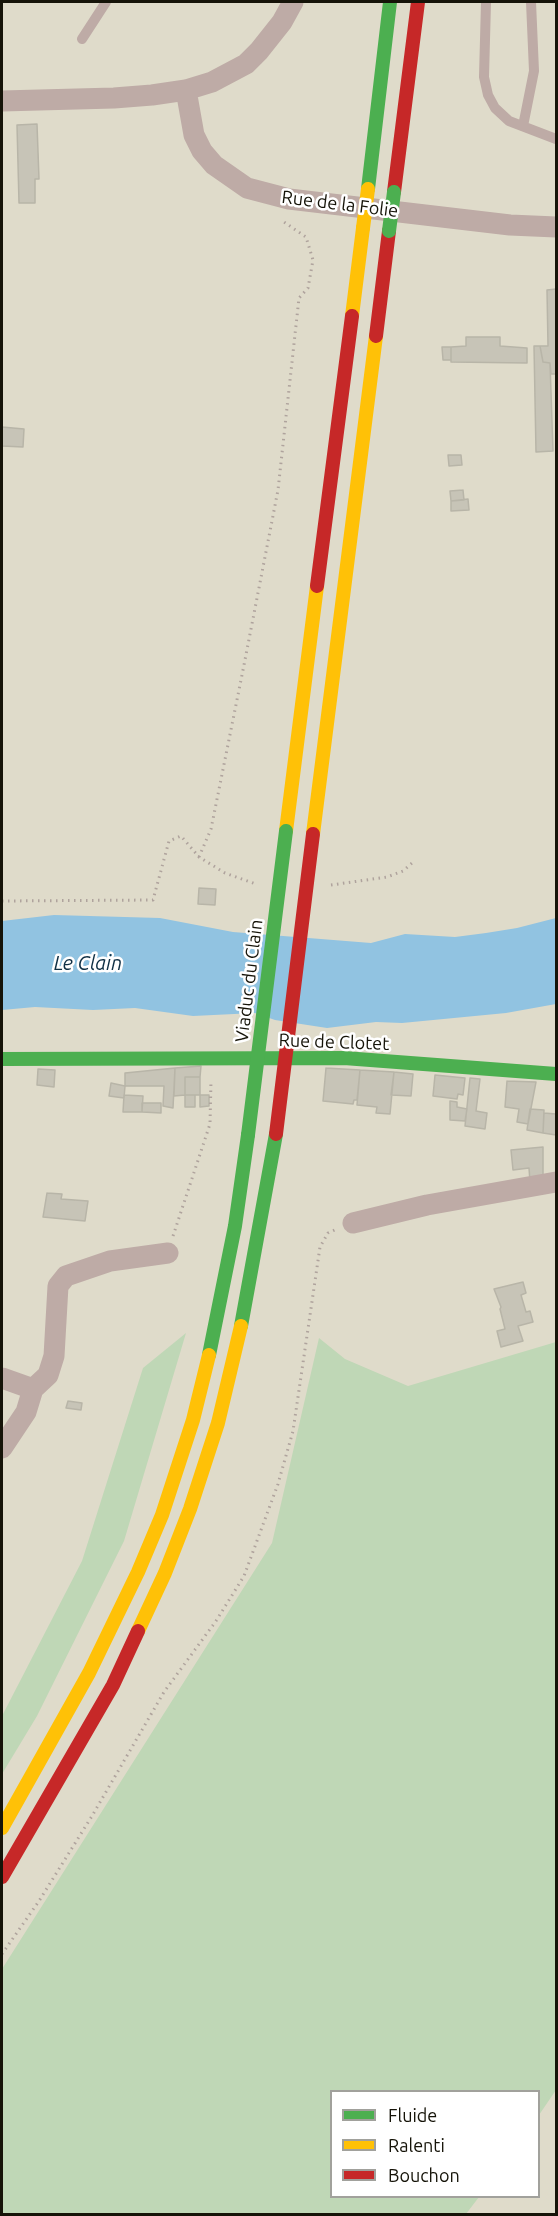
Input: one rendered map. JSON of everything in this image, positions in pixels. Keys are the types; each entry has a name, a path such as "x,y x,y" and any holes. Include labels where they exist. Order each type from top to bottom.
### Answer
{"main road":[{"name":"Viaduc du Clain","path":"2,1828 89,1673 138,1572 162,1515 193,1420 206,1368 233,1237 248,1135 390,2"},
{"path":"2,1877 113,1685 165,1573 190,1509 218,1423 237,1346 276,1134 418,2"},
{"name":"Rue de Clotet","path":"2,1059 344,1058 556,1074"}],"street":[{"path":"2,101 114,98 186,90 212,82 246,64 272,36 293,2"},
{"name":"Rue de la Folie","path":"186,90 194,135 202,151 214,165 247,188 289,199 510,225 556,227"},
{"path":"352,1223 427,1205 556,1182"},
{"path":"2,1448 26,1412 33,1389 48,1375 54,1356 58,1286 66,1276 110,1261 168,1253"},
{"path":"2,1378 33,1389"}],"lane":[{"path":"82,39 106,2"},
{"path":"486,2 484,76 488,95 502,115 556,139"},
{"path":"523,126 534,71 531,2"}],"path":[{"path":"199,856 211,829 278,490 299,298 308,288 313,260 306,237 284,222"},
{"path":"2,901 153,900 169,841 181,836 199,856 225,873 254,884 265,884"},
{"path":"321,886 387,877 403,871 412,863"},
{"path":"168,1253 210,1124 211,1057"},
{"path":"2,1954 92,1816 164,1692 216,1621 244,1576 278,1484 293,1431 320,1247 328,1233 352,1223"}],"green space":[{"path":"186,1333 124,1541 37,1716 2,1774 2,1716 82,1561 143,1368"},
{"path":"319,1338 345,1359 408,1386 556,1342 556,2090 540,2114 540,2090 330,2090 330,2198 478,2198 466,2214 2,2214 2,1969 272,1543"}],"water":[{"name":"Le Clain","path":"54,915 160,918 233,932 371,943 405,934 455,937 486,933 556,918 556,1004 506,1013 402,1023 376,1022 327,1028 275,1020 255,1013 193,1016 135,1008 93,1010 35,1007 2,1010 2,921"}],"building":[{"path":"37,124 39,179 35,179 35,203 19,203 17,125"},
{"path":"556,289 556,374 551,374 550,363 543,362 540,346 548,346 547,290"},
{"path":"466,337 500,337 500,346 527,348 527,363 451,362 451,347 466,346"},
{"path":"534,346 540,346 543,362 550,363 553,451 536,452"},
{"path":"442,347 451,347 451,360 443,360"},
{"path":"2,427 24,429 23,447 2,446"},
{"path":"448,455 461,455 462,465 449,466"},
{"path":"463,490 464,500 451,501 450,491"},
{"path":"468,499 469,510 451,511 451,501"},
{"path":"199,888 216,889 215,905 198,904"},
{"path":"201,1066 200,1077 185,1077 185,1095 174,1096 175,1068"},
{"path":"175,1068 173,1108 163,1106 164,1086 125,1086 125,1073"},
{"path":"326,1068 360,1070 357,1100 354,1100 353,1104 323,1101"},
{"path":"38,1069 55,1070 54,1087 37,1085"},
{"path":"360,1070 394,1072 390,1114 376,1113 377,1107 357,1105"},
{"path":"394,1072 413,1074 411,1096 391,1095"},
{"path":"435,1075 465,1078 463,1095 458,1094 457,1099 433,1096"},
{"path":"185,1077 200,1077 200,1095 185,1095"},
{"path":"470,1078 480,1079 476,1111 487,1113 485,1129 465,1126"},
{"path":"507,1081 536,1082 528,1124 517,1122 519,1109 505,1107"},
{"path":"111,1083 125,1086 124,1098 109,1096"},
{"path":"124,1095 143,1096 142,1112 123,1112"},
{"path":"185,1095 195,1095 195,1107 185,1107"},
{"path":"200,1095 209,1095 209,1106 200,1107"},
{"path":"450,1101 457,1102 457,1107 467,1109 465,1121 450,1120"},
{"path":"142,1103 161,1103 161,1113 142,1112"},
{"path":"530,1109 544,1110 543,1133 527,1130"},
{"path":"544,1113 556,1114 556,1135 543,1133"},
{"path":"543,1147 543,1180 530,1182 529,1168 513,1170 511,1150"},
{"path":"47,1193 62,1194 61,1199 88,1201 85,1221 43,1217"},
{"path":"523,1282 526,1293 521,1295 526,1312 530,1311 533,1322 518,1326 523,1341 501,1347 497,1331 505,1329 501,1307 494,1289"},
{"path":"68,1401 82,1403 81,1410 66,1408"}],"traffic: fast":[{"path":"368,189 390,2"},
{"path":"389,231 394,192"},
{"path":"248,1135 286,831"},
{"path":"2,1059 344,1058 556,1074"},
{"path":"241,1326 276,1134"},
{"path":"209,1355 235,1226 248,1135"}],"traffic: slow":[{"path":"363,228 368,189"},
{"path":"352,316 363,228"},
{"path":"313,834 376,336"},
{"path":"286,831 317,586"},
{"path":"138,1631 165,1573 190,1509 218,1423 241,1326"},
{"path":"2,1828 89,1673 138,1572 162,1515 193,1420 209,1355"}],"traffic: jam":[{"path":"394,192 418,2"},
{"path":"376,336 389,231"},
{"path":"317,586 352,316"},
{"path":"276,1134 313,834"},
{"path":"2,1877 113,1685 138,1631"}]}
